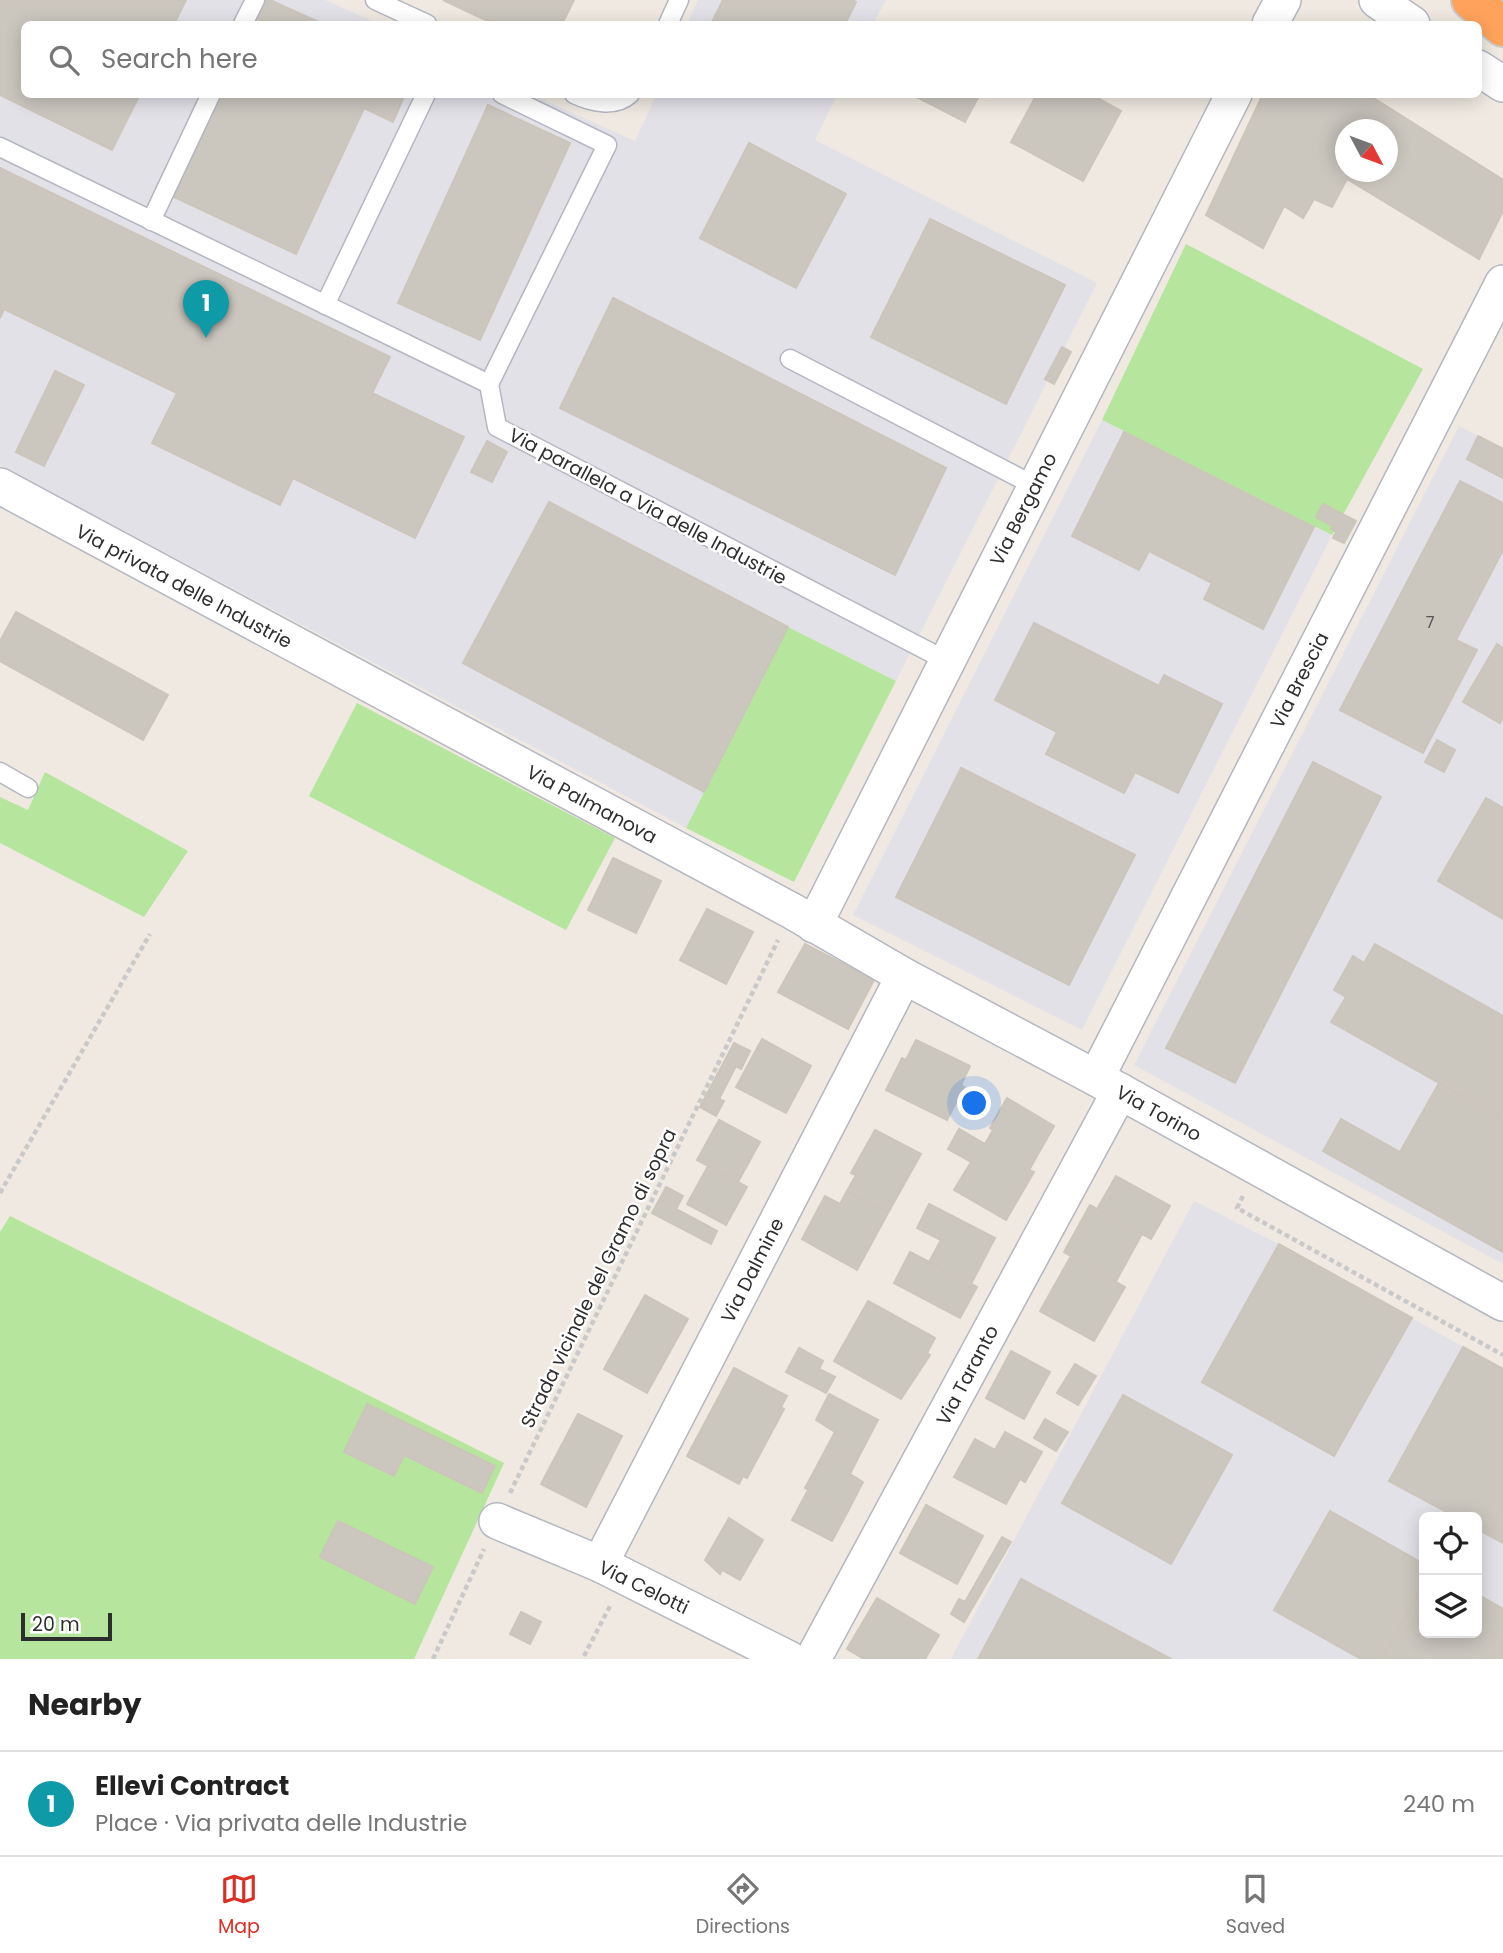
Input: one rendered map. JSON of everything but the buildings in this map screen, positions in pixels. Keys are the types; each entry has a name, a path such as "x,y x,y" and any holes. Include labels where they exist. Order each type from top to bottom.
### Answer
{"highway":[{"path":"1471,0 1503,27"}],"street":[{"path":"1272,21 1283,0"},
{"path":"1377,0 1408,21"},
{"path":"1482,70 1503,84"},
{"name":"Via Bergamo","path":"803,918 947,661 1232,98"},
{"name":"Via Brescia","path":"1108,1084 1503,283"},
{"name":"Via privata delle Industrie","path":"0,486 368,685"},
{"name":"Via Palmanova","path":"368,685 803,918"},
{"name":"Via Torino","path":"803,918 904,976 1108,1084 1503,1303"},
{"name":"Via Dalmine","path":"612,1571 904,976"},
{"name":"Via Taranto","path":"813,1659 1108,1084"},
{"name":"Via Celotti","path":"497,1521 612,1571 789,1659"}],"lane":[{"path":"244,21 255,0"},
{"path":"376,0 421,21"},
{"path":"669,21 679,0"},
{"path":"151,221 209,98"},
{"path":"325,305 424,98"},
{"path":"0,147 489,384 607,145 510,98"},
{"path":"587,98 603,103 626,98"},
{"path":"790,359 1035,486"},
{"name":"Via parallela a Via delle Industrie","path":"489,384 497,427 947,661"},
{"path":"0,772 28,788"}],"path":[{"name":"Strada vicinale del Gramo di sopra","path":"433,1659 497,1521 803,918"},
{"path":"0,1193 150,934"},
{"path":"1257,1167 1237,1208 1503,1355"},
{"path":"584,1656 612,1571"}],"shaded area":[{"path":"0,0 325,0 372,21 21,21 21,98 540,98 635,141 655,98 836,98 815,140 1097,283 896,681 788,627 686,828 0,465"},
{"path":"698,0 886,0 875,21 688,21"},
{"path":"1102,420 1332,535 1082,1030 853,915"},
{"path":"1459,426 1503,449 1503,1264 1134,1065"},
{"path":"1194,1201 1279,1244 1503,1369 1503,1659 951,1659"}],"green space":[{"path":"1186,244 1423,369 1332,535 1102,420"},
{"path":"788,627 896,681 794,882 686,828"},
{"path":"357,703 615,838 566,930 309,796"},
{"path":"45,772 188,851 144,917 0,843 0,797 28,810"},
{"path":"10,1216 504,1463 414,1659 0,1659 0,1232"}],"place":[{"name":"Ellevi Contract","path":"206,338"}]}
